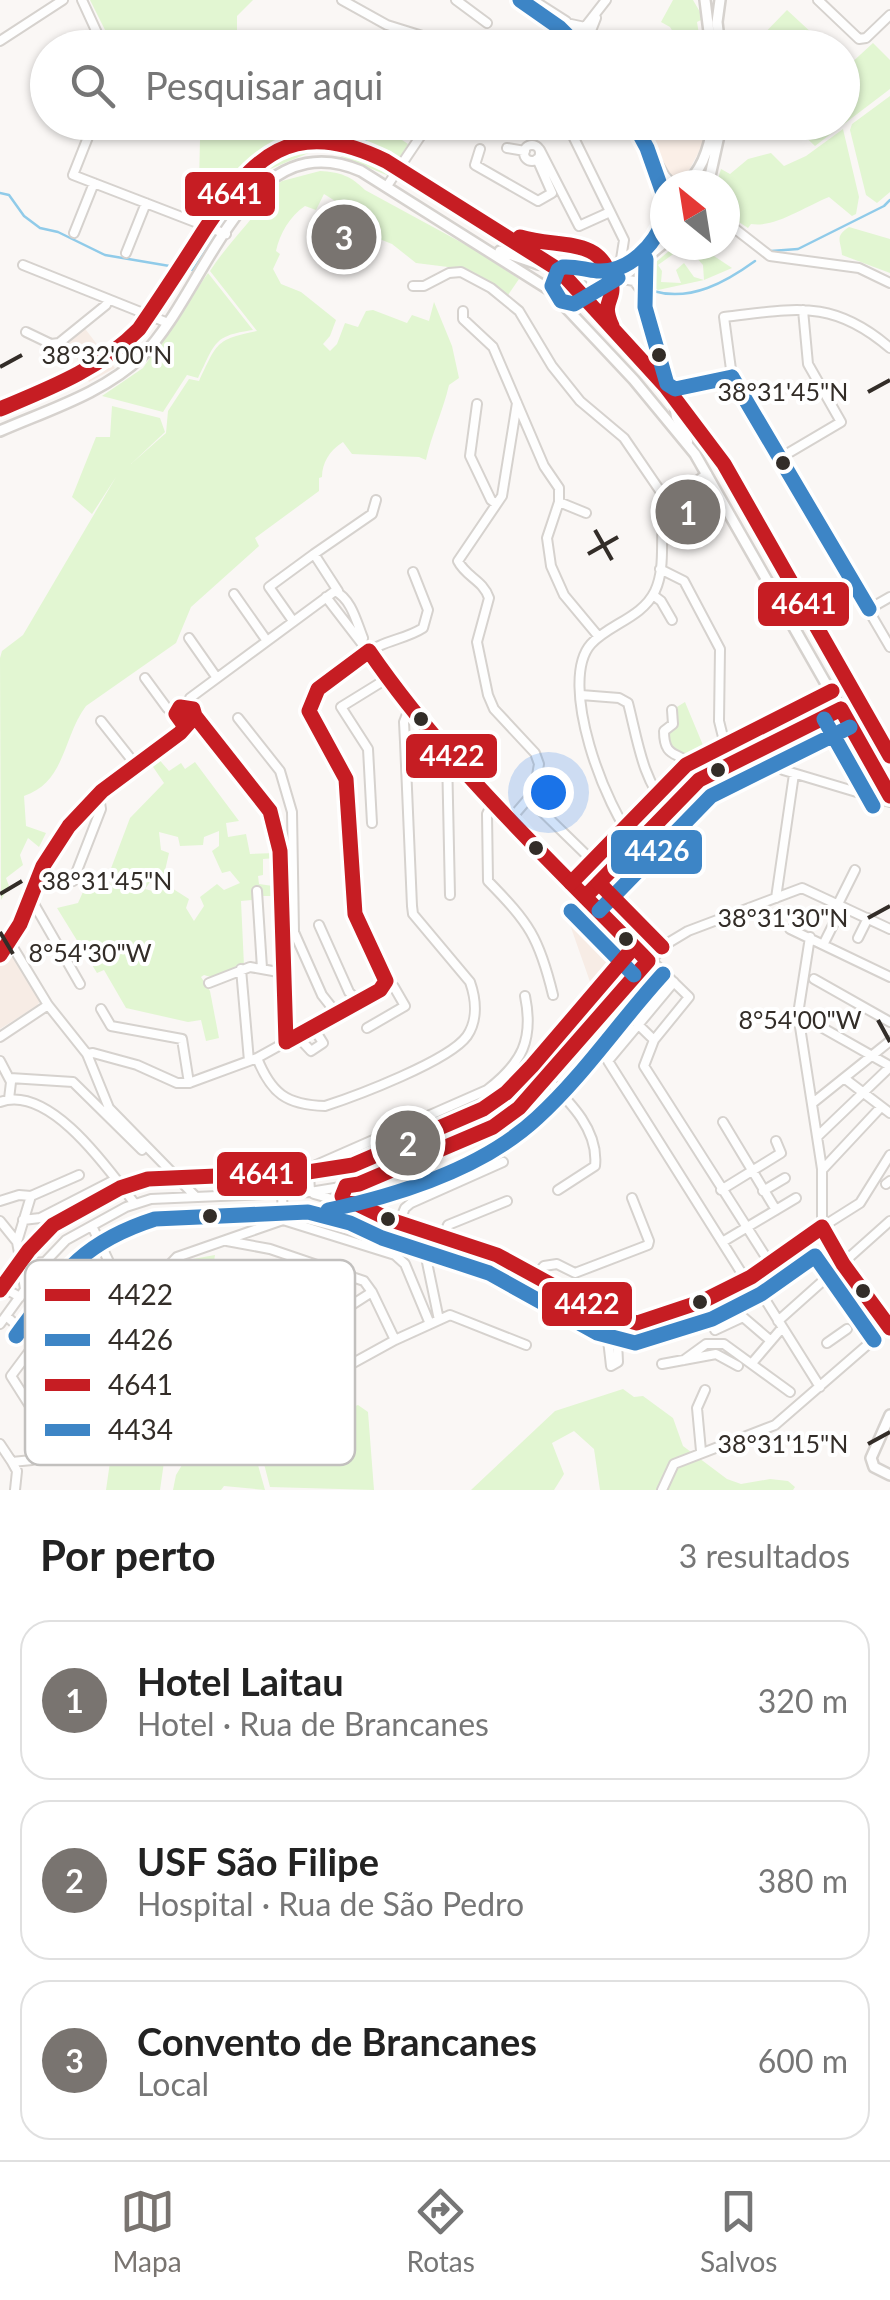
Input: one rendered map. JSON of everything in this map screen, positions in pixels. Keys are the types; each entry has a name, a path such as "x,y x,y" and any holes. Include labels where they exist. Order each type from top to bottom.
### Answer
{"main road":[{"path":"709,30 706,0 719,0 718,30"},
{"path":"698,170 709,140"},
{"path":"711,170 718,140"},
{"path":"0,431 112,380 147,351 251,196 287,168 304,163 341,163 387,186 574,304 649,245"},
{"path":"488,248 538,264 616,273 650,255"},
{"path":"570,265 554,276 555,294 695,454 890,799"},
{"path":"584,268 592,281 586,322 595,336"},
{"path":"890,1415 871,1458 874,1467 890,1475"}],"street":[{"path":"0,42 63,0"},
{"path":"82,0 96,30"},
{"path":"342,0 381,22 406,30"},
{"path":"456,0 487,22"},
{"path":"520,0 561,30"},
{"path":"533,0 583,28 604,4"},
{"path":"818,0 850,30"},
{"path":"592,30 604,4"},
{"path":"860,39 866,38 890,15"},
{"path":"566,21 572,30"},
{"path":"87,140 72,175 226,234"},
{"path":"387,186 418,140"},
{"path":"575,140 624,240 639,248 649,245"},
{"path":"643,140 663,170"},
{"path":"507,148 525,151 532,145 580,226 610,212"},
{"path":"647,148 654,170"},
{"path":"480,149 475,166 538,201 552,193 538,154"},
{"path":"74,234 94,184"},
{"path":"126,253 146,204"},
{"path":"740,233 770,256 859,268 890,283"},
{"path":"624,240 616,273 634,282 645,298"},
{"path":"646,259 645,298 652,337 668,384 675,390 732,377"},
{"path":"24,265 168,323"},
{"path":"413,286 424,286 449,273 461,272 491,288 519,311 552,366 580,401 624,438 666,501 660,569 652,595 638,611 590,644 581,662 581,695 598,779 613,812 636,843"},
{"path":"26,332 51,344 59,343 106,305 108,299"},
{"path":"780,458 841,422 808,364 803,310"},
{"path":"890,348 858,324 831,313 803,310 724,317 732,377 890,647"},
{"path":"463,311 462,319 493,347 544,466 559,488 559,502 547,538 550,566 564,595 599,637"},
{"path":"684,388 673,398 673,405 695,454"},
{"path":"509,821 529,800 538,778 537,758 490,702 477,642 488,598 481,582 458,562 504,490 517,403"},
{"path":"476,404 470,456 496,504"},
{"path":"666,501 706,474"},
{"path":"294,621 269,587 372,514 376,500"},
{"path":"559,502 586,514"},
{"path":"314,554 340,614 447,754 492,804 689,997 654,1040 644,1066 772,1266"},
{"path":"660,569 684,581 720,649 719,721 734,762"},
{"path":"367,1028 405,1006 386,981 355,914 346,779 310,711 318,688 369,651 423,628 428,610 413,572"},
{"path":"332,591 352,609 369,651"},
{"path":"187,706 190,698 332,591"},
{"path":"234,594 267,641"},
{"path":"652,595 661,600 672,620"},
{"path":"869,610 890,597"},
{"path":"340,614 352,609"},
{"path":"189,638 217,678"},
{"path":"145,678 178,721 190,724 195,716"},
{"path":"372,822 368,750 341,708 388,678"},
{"path":"581,695 619,698 628,704 640,756 656,792 670,810"},
{"path":"176,714 180,708 193,709 276,824 286,1042"},
{"path":"585,897 699,780 841,708"},
{"path":"241,968 253,1059 275,1090 304,1106 324,1106 438,1058 469,1034 475,996 470,982 413,914 404,722 409,709"},
{"path":"672,710 674,724 664,731 664,739 672,754 688,762 699,780"},
{"path":"238,718 280,771 292,812 294,932 322,995 337,1014"},
{"path":"101,720 135,764"},
{"path":"0,955 11,944 42,866 59,838 135,764 180,733 184,725"},
{"path":"768,745 783,770 890,799"},
{"path":"447,754 450,895"},
{"path":"776,898 794,774"},
{"path":"74,881 101,810 99,797"},
{"path":"529,800 606,874"},
{"path":"492,804 487,814 487,879 523,918 538,942 552,995"},
{"path":"824,943 854,870"},
{"path":"47,1260 66,1240 135,1204 196,1196 310,1192 359,1184 492,1127 519,1108 547,1079 668,943 749,908 802,888 890,929"},
{"path":"257,891 262,968"},
{"path":"29,901 80,984"},
{"path":"749,908 768,918"},
{"path":"25,912 42,917"},
{"path":"858,938 868,918"},
{"path":"319,925 350,992 359,1002"},
{"path":"790,928 890,977"},
{"path":"662,1490 674,1464 775,1425 889,1327 843,1264 822,1227 822,1170 798,1014 810,938"},
{"path":"11,944 48,1005 87,1054 104,1101 196,1196"},
{"path":"209,983 241,968 284,973"},
{"path":"814,979 890,1022"},
{"path":"87,1054 137,1065 178,1083 189,1083 286,1042 383,988 386,981"},
{"path":"674,982 608,1061 820,1387"},
{"path":"310,1192 309,1173 314,1166 487,1090 506,1076 520,1056 526,1038 530,1019 524,996"},
{"path":"0,1037 48,1005"},
{"path":"620,1007 654,1040"},
{"path":"101,1009 111,1026 182,1039 189,1083"},
{"path":"807,1019 890,1067 818,1136"},
{"path":"297,1036 311,1051 323,1042 313,1027"},
{"path":"814,1102 890,1041"},
{"path":"0,1061 10,1078 4,1101 35,1106 75,1130 135,1204"},
{"path":"10,1078 73,1082 143,1151 147,1148"},
{"path":"844,1078 890,1113"},
{"path":"547,1079 569,1102 598,1145 596,1166 558,1190"},
{"path":"822,1170 881,1107"},
{"path":"722,1122 776,1210"},
{"path":"721,1190 780,1154 776,1141"},
{"path":"310,1192 345,1203 353,1210 497,1255 604,1314 637,1324 659,1318 772,1266 860,1203 890,1156"},
{"path":"399,1222 412,1203 503,1162"},
{"path":"0,1201 18,1195 31,1196 79,1174"},
{"path":"763,1191 785,1178"},
{"path":"23,1220 40,1218 116,1179"},
{"path":"345,1203 359,1184"},
{"path":"345,1203 342,1196 346,1186"},
{"path":"282,1193 283,1220"},
{"path":"23,1293 17,1242 31,1196"},
{"path":"536,1276 544,1266 557,1264 576,1273 648,1245 632,1198"},
{"path":"724,1242 796,1198"},
{"path":"443,1238 448,1224 507,1201"},
{"path":"173,1260 283,1220 396,1255 405,1264 434,1322"},
{"path":"753,1362 780,1324 890,1221"},
{"path":"0,1222 17,1242"},
{"path":"92,1226 108,1260"},
{"path":"426,1232 423,1243 434,1322"},
{"path":"223,1240 305,1260"},
{"path":"21,1264 25,1264"},
{"path":"355,1276 372,1292 395,1340"},
{"path":"3,1285 23,1293"},
{"path":"25,1290 3,1320 25,1335"},
{"path":"355,1304 372,1292"},
{"path":"604,1314 611,1366 618,1362 616,1319"},
{"path":"355,1362 450,1315 526,1345"},
{"path":"714,1330 743,1318 771,1341"},
{"path":"827,1343 847,1329"},
{"path":"684,1360 706,1344 724,1344 790,1392"},
{"path":"662,1364 716,1354 738,1366"},
{"path":"25,1358 11,1376 25,1398"},
{"path":"700,1451 697,1408 705,1390"},
{"path":"0,1444 17,1471 16,1490"},
{"path":"12,1462 25,1461"}],"shaded area":[{"path":"649,140 704,140 689,170 667,170"},
{"path":"83,326 115,368 89,382 67,339"},
{"path":"584,903 638,958 637,966 604,1004 595,996 568,919"},
{"path":"9,954 14,956 40,1001 0,1029 0,960"}],"green space":[{"path":"90,0 253,0 237,16 237,30 105,30"},
{"path":"673,0 693,0 700,12 698,30 672,30 661,22"},
{"path":"787,10 809,30 768,30"},
{"path":"873,43 890,60 890,89 860,112 860,55"},
{"path":"890,96 890,192 877,203 866,195 852,140 860,140 860,118"},
{"path":"200,140 402,140 408,144 389,176 328,151 311,152 263,172 241,198 199,183"},
{"path":"828,140 846,140 859,197 856,214 852,216 829,197 780,220 751,224 748,228 740,223 740,170 735,170 748,159 771,153 784,166"},
{"path":"320,171 350,178 519,279 506,298 464,269 416,263 392,244 347,226 337,217 343,206 324,194 316,210 305,206 290,220 278,244 276,251 280,254 273,269 281,284 301,292 336,320 323,344 330,351 345,323 358,327 366,311 407,323 412,315 429,321 434,302 452,346 459,378 449,385 426,460 352,454 343,442 334,449 319,478 319,491 255,538 259,546 191,607 176,643 86,706 56,769 38,789 24,796 26,826 46,833 39,847 28,838 20,855 23,865 6,878 9,886 1,900 2,651 23,635 116,477 92,514 72,497 96,437 110,437 112,406 160,418 165,432 131,464 166,433 168,411 189,379 199,381 219,345 257,331 210,271 274,187 282,181"},
{"path":"849,227 890,239 890,273 842,255 840,236"},
{"path":"665,260 658,265 661,282 681,283 676,270 684,263 694,277 704,280 658,290 649,283 649,268"},
{"path":"699,260 720,260 732,268 704,280"},
{"path":"208,273 253,330 230,335 217,343 198,378 187,375 163,412 102,396 143,368"},
{"path":"685,702 705,750 688,761 674,756 663,734 671,727 672,710"},
{"path":"156,756 169,771 181,763 185,769 195,762 239,821 226,823 228,837 246,834 250,854 276,853 275,858 263,859 263,875 258,876 259,884 273,886 273,896 253,896 252,900 241,901 244,966 217,979 201,977 210,991 219,1038 206,1041 201,1020 188,1022 126,1008 104,970 97,973 57,908 78,903 87,883 108,890 112,881 107,879 130,818 164,783 149,761","holes":["219,831 219,846 212,851 222,873 230,871 240,883 224,890 217,884 200,897 204,906 194,921 186,908 189,899 167,885 160,893 145,889 154,876 164,875 169,853 161,850 159,832 178,837 180,846 203,845 204,837"]},
{"path":"215,1255 214,1260 188,1260"},
{"path":"623,1389 634,1397 643,1396 673,1418 683,1446 727,1479 741,1484 770,1479 788,1481 795,1487 600,1490 594,1449 574,1431 552,1443 564,1474 554,1490 471,1490 555,1411"},
{"path":"355,1406 368,1412 374,1490 270,1487 264,1465 355,1465"},
{"path":"110,1465 164,1465 160,1490 106,1490"},
{"path":"182,1465 258,1465 265,1490 224,1486 221,1490 173,1490"}],"waterway":[{"path":"220,227 258,169 282,149 306,140"},
{"path":"364,140 394,172"},
{"path":"400,176 423,195 506,235 542,247 575,248 614,260"},
{"path":"0,193 9,195 24,216 40,228 58,232 105,255 193,270 216,234"},
{"path":"771,251 798,249 890,200"},
{"path":"653,291 694,292 720,283 755,261"}],"transit line":[{"name":"4434","path":"520,0 562,30"},
{"name":"4434","path":"643,140 655,170"},
{"name":"4641","path":"0,409 91,366 139,329 221,205 258,164 300,143 325,142 353,148 386,161 559,270 666,387 724,464 890,756"},
{"name":"4641","path":"520,237 576,246 598,256 611,281 607,311 612,326"},
{"name":"4434","path":"618,278 574,304 561,301 552,286 563,267 609,270 630,262 650,244"},
{"name":"4434","path":"646,259 645,307 667,384 675,389 732,377"},
{"name":"4434","path":"732,377 869,609"},
{"name":"4422","path":"369,651 466,773 648,961"},
{"name":"4422","path":"369,651 318,689 309,711 346,779 355,914 386,981"},
{"name":"4641","path":"571,883 686,765 832,691"},
{"name":"4422","path":"184,725 176,714 180,707 193,709 270,811 280,851 286,1042"},
{"name":"4422","path":"841,709 890,796"},
{"name":"4422","path":"585,897 699,780 841,709"},
{"name":"4422","path":"0,955 20,924 43,866 69,826 102,791 180,733 195,716"},
{"name":"4426","path":"824,719 873,806"},
{"name":"4426","path":"599,911 711,796 850,727"},
{"name":"4641","path":"599,883 662,947"},
{"name":"4426","path":"571,911 634,975"},
{"name":"4641","path":"0,1290 53,1225 120,1188 148,1179 308,1172 353,1165 483,1109 506,1093 532,1066 633,948"},
{"name":"4422","path":"345,1203 342,1196 346,1186 493,1127 519,1108 648,961"},
{"name":"4426","path":"328,1210 438,1177 515,1136 570,1084 663,974"},
{"name":"4422","path":"286,1042 380,990 386,981"},
{"name":"4422","path":"345,1203 497,1255 605,1314 637,1323 703,1301 751,1277 822,1227"},
{"name":"4426","path":"79,1260 108,1239 155,1219 308,1212 489,1273 597,1333 635,1343 712,1319 761,1294 815,1256 874,1340"},
{"name":"4422","path":"822,1227 843,1264 890,1328"},
{"name":"4426","path":"16,1336 25,1324"}],"place":[{"name":"Convento de Brancanes","path":"344,237"},
{"name":"Hotel Laitau","path":"688,512"},
{"name":"USF São Filipe","path":"408,1143"}]}
